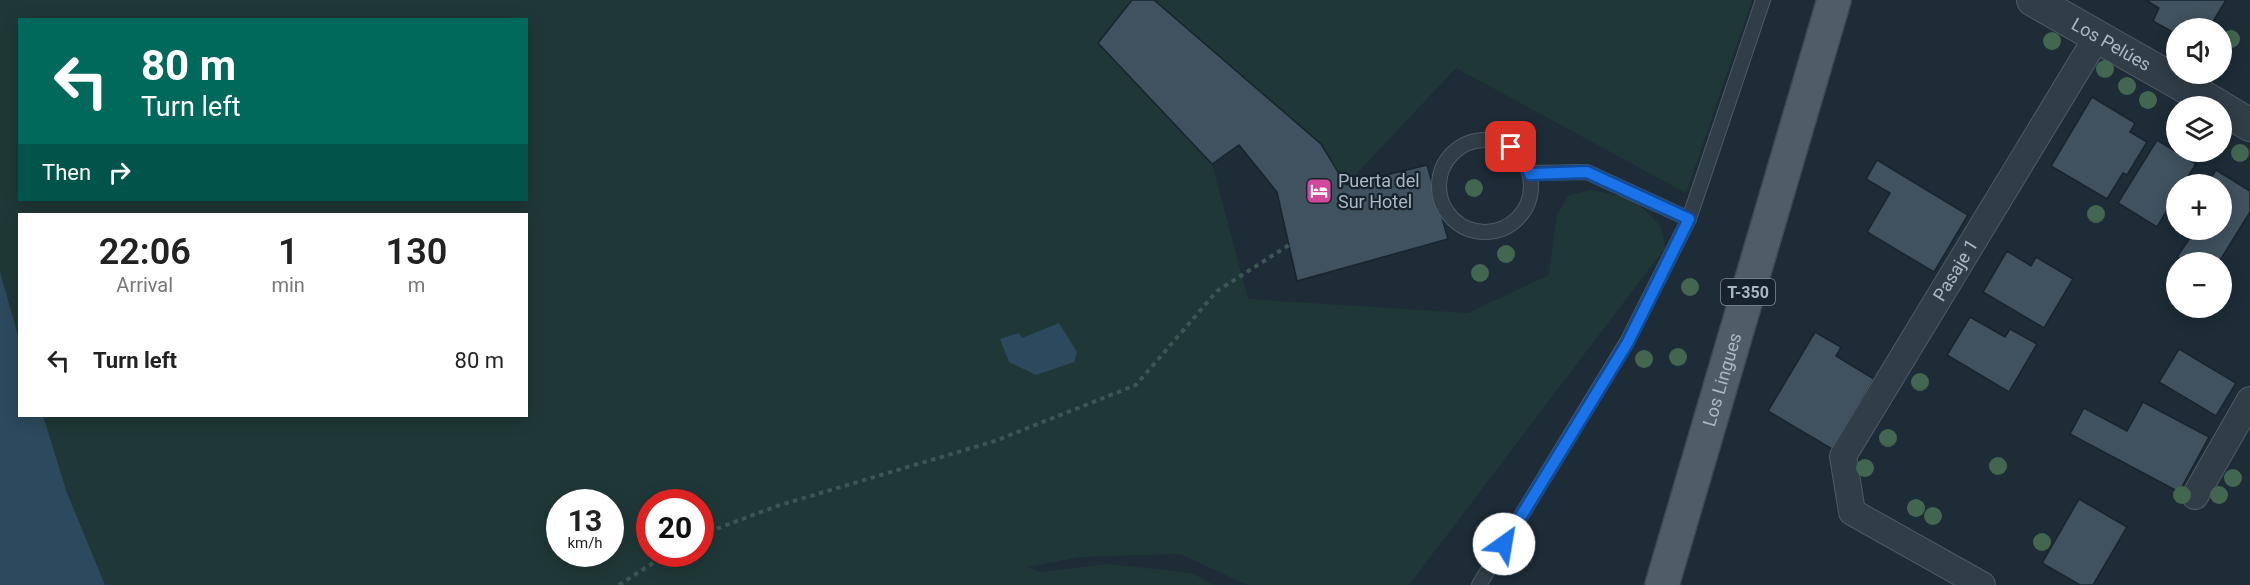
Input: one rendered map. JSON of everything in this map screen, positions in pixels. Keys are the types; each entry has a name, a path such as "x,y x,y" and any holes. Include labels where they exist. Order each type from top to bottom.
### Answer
{"main road":[{"name":"Los Lingues","path":"1662,585 1834,0"}],"street":[{"name":"Los Pelúes","path":"2033,0 2201,96"},
{"name":"Pasaje 1","path":"1982,585 1852,512 1843,456 2097,37"},
{"name":"Los Pelúes","path":"2232,114 2250,124"},
{"path":"2196,496 2250,400"}],"lane":[{"path":"1479,585 1628,342 1689,219 1763,0"},
{"path":"1477,139 1493,139 1511,147 1523,158 1530,174 1532,190 1528,204 1519,217 1499,231 1469,230 1452,219 1439,199 1438,182 1441,167 1449,154 1477,139"},
{"path":"1530,174 1587,172 1689,219"}],"path":[{"path":"714,530 777,506 994,441 1136,385 1217,291 1289,244"},
{"path":"620,585 647,567"}],"green space":[{"path":"0,0 1132,0 1098,43 1212,164 1248,299 1468,313 1549,275 1557,214 1569,195 1592,190 1633,199 1661,226 1665,248 1409,585 1247,585 1180,554 1080,557 1028,567 1040,572 1109,564 1192,573 1213,585 0,585"},
{"path":"1154,0 1752,0 1686,193 1456,68 1346,185 1321,144"}],"water":[{"path":"0,272 18,335 18,417 43,417 67,493 105,585 0,585"},
{"path":"1059,323 1077,352 1074,362 1036,375 1009,362 1000,339 1019,333 1022,338"}],"building":[{"path":"1132,0 1154,0 1321,144 1346,185 1427,165 1448,239 1297,281 1277,192 1239,145 1212,164 1098,43"},
{"path":"2146,0 2226,0 2215,18 2166,18 2166,28 2153,21 2159,8"},
{"path":"2092,97 2135,123 2130,132 2147,142 2127,175 2123,173 2107,199 2051,166"},
{"path":"2157,140 2166,146 2166,162 2196,164 2190,174 2166,174 2166,212 2157,227 2118,203"},
{"path":"1877,160 1968,215 1934,272 1867,232 1890,193 1866,179"},
{"path":"2232,180 2250,191 2250,212 2225,252 2180,252 2189,240 2232,240"},
{"path":"2007,251 2031,266 2036,257 2073,279 2044,328 1983,292"},
{"path":"1970,317 2005,337 2010,329 2037,344 2009,392 1947,355"},
{"path":"1815,332 1841,347 1836,356 1874,379 1832,449 1768,411"},
{"path":"2179,349 2236,383 2216,416 2159,382"},
{"path":"2143,402 2209,437 2179,492 2070,434 2084,408 2127,431"},
{"path":"2079,499 2127,527 2093,585 2080,585 2042,563"}],"place":[{"name":"Puerta del Sur Hotel","path":"1319,191"}],"route":[{"path":"1504,544 1628,342 1689,219 1587,172 1530,174 1523,158 1511,147"}]}
